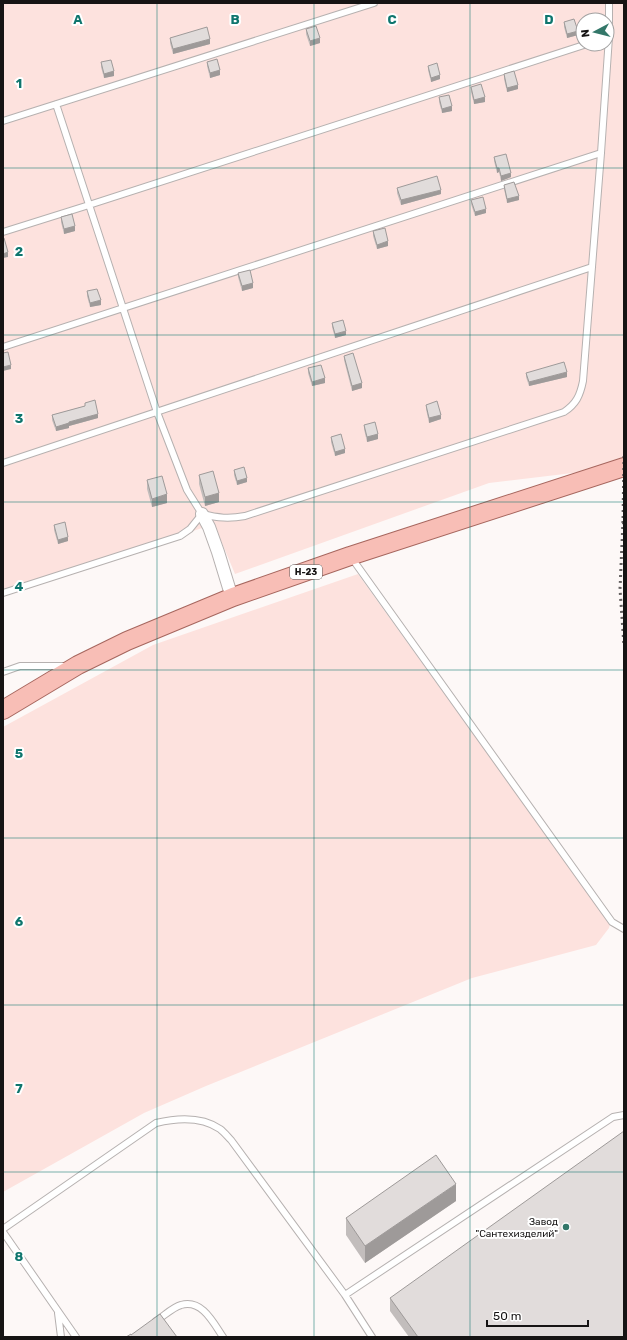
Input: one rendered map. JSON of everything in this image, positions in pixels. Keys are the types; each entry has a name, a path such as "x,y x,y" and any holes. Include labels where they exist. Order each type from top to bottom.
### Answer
{"main road":[{"name":"Н-23","path":"3,710 78,665 127,641 234,597 350,556 624,467"}],"street":[{"path":"202,514 209,527 229,588 234,597"}],"lane":[{"path":"350,3 352,10"},
{"path":"3,121 374,3"},
{"path":"3,232 575,48"},
{"path":"56,104 157,412 186,490 202,514 218,518 231,518 245,516 564,412 576,402 581,394 582,387 602,152 607,52"},
{"path":"3,347 602,152"},
{"path":"3,463 592,268"},
{"path":"3,593 180,536 190,529 202,514"},
{"path":"350,556 612,922 624,928"},
{"path":"3,672 20,666 78,665"},
{"path":"345,1295 613,1117 624,1115"},
{"path":"76,1337 3,1231 156,1123 168,1120 191,1118 220,1129 231,1140 345,1295 372,1337"},
{"path":"150,1325 180,1305 192,1304 200,1307 223,1337"},
{"path":"57,1310 61,1337"}],"shaded area":[{"path":"3,3 624,3 623,467 489,483 235,574 214,524 3,595"},
{"path":"358,574 610,924 609,928 596,945 472,978 206,1086 144,1113 3,1192 3,727 153,645"}],"building":[{"path":"574,19 575,32 567,34 564,22"},
{"path":"316,26 320,38 310,41 306,29"},
{"path":"207,27 210,39 173,49 170,38"},
{"path":"217,59 220,70 210,73 207,62"},
{"path":"111,60 114,71 104,74 101,62"},
{"path":"437,63 440,75 431,78 428,66"},
{"path":"514,71 518,85 507,88 504,74"},
{"path":"481,84 485,97 474,100 471,87"},
{"path":"449,95 452,106 442,109 439,97"},
{"path":"506,154 511,173 501,176 494,157"},
{"path":"437,176 441,190 401,200 397,188"},
{"path":"514,182 519,196 507,199 504,185"},
{"path":"483,197 486,209 475,212 471,200"},
{"path":"72,214 75,226 64,229 61,217"},
{"path":"385,228 388,241 377,245 373,231"},
{"path":"3,238 8,252 3,254"},
{"path":"250,270 253,283 242,286 238,273"},
{"path":"97,289 101,300 90,303 87,291"},
{"path":"343,320 346,331 335,334 332,323"},
{"path":"8,352 11,365 3,367 3,353"},
{"path":"353,353 362,383 352,386 344,356"},
{"path":"564,362 567,372 529,382 526,373"},
{"path":"321,365 325,378 312,382 308,368"},
{"path":"95,400 98,414 56,427 52,415 85,406 85,403"},
{"path":"437,401 441,415 429,418 426,405"},
{"path":"375,422 378,434 367,437 364,425"},
{"path":"341,434 345,449 335,452 331,437"},
{"path":"244,467 247,478 237,481 234,470"},
{"path":"213,471 219,493 205,497 199,475"},
{"path":"162,476 167,494 152,499 147,480"},
{"path":"65,522 68,537 58,540 54,525"},
{"name":"Завод \"Сантехизделий\"","path":"624,1131 624,1337 418,1337 390,1298"},
{"path":"436,1155 456,1184 365,1246 346,1218"},
{"path":"160,1314 177,1337 126,1337 131,1335"}],"railway":[{"path":"624,456 624,526"},
{"path":"623,521 620,589 624,646"}],"place":[{"name":"Завод \"Сантехизделий\"","path":"566,1227"}]}
